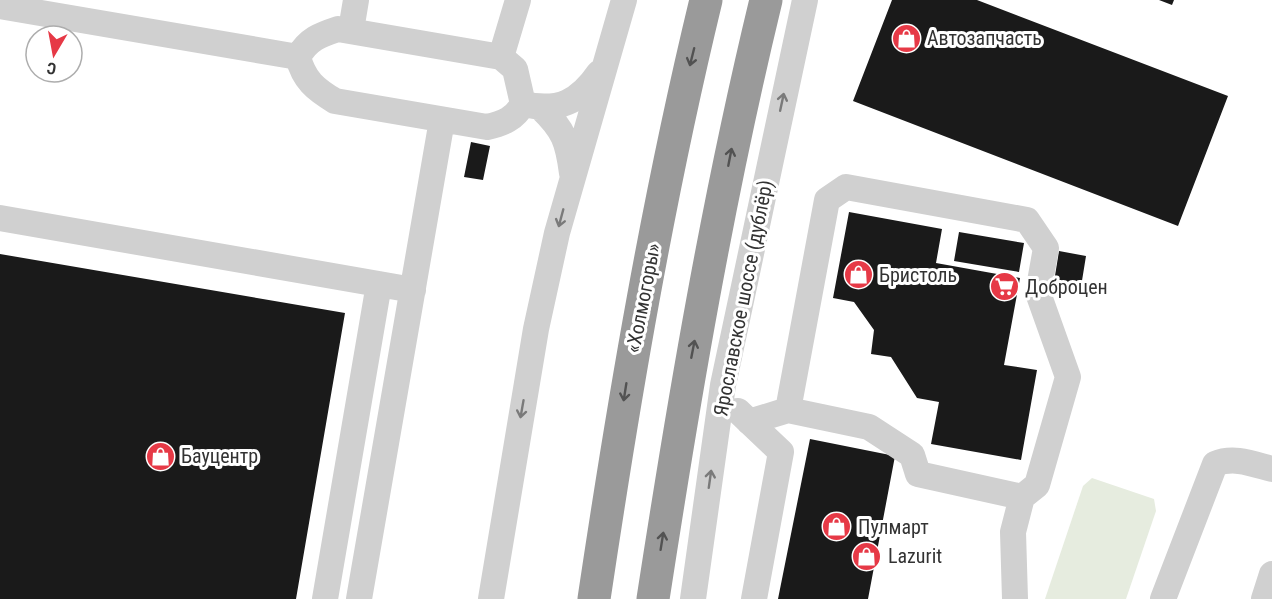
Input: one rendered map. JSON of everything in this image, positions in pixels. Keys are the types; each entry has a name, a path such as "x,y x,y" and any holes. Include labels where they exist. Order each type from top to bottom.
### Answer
{"highway":[{"name":"«Холмогоры»","path":"594,599 627,380 676,122 706,0"},
{"path":"653,599 685,393 736,122 766,0"}],"street":[{"path":"351,30 356,0"},
{"path":"501,57 518,0"},
{"path":"491,599 536,329 573,176 624,0"},
{"name":"Ярославское шоссе (дублёр)","path":"693,599 723,385 796,32 805,0"},
{"path":"796,32 818,0"},
{"path":"0,6 298,57"},
{"path":"573,176 569,147 559,126 532,106 515,69 501,57 338,29 316,36 304,46 298,57 303,74 315,89 335,101 487,127 501,124 532,106 568,103 586,92 606,61"},
{"path":"359,599 442,120"},
{"path":"788,410 827,200 846,187 1027,220 1046,248 1038,293 1068,377 1037,485 1022,497 1013,532 1015,599"},
{"path":"0,218 413,290"},
{"path":"325,599 379,284"},
{"path":"723,385 733,406 782,452 754,599"},
{"path":"749,422 788,410 869,427 912,455 918,474 1022,497"},
{"path":"1163,599 1215,464 1226,460 1239,460 1272,469"},
{"path":"1264,599 1272,574"}],"shaded area":[{"path":"1092,478 1154,499 1156,511 1126,599 1045,599 1083,486"}],"building":[{"path":"892,0 977,0 1228,96 1178,226 853,101"},
{"path":"1159,0 1174,0 1172,5"},
{"path":"471,142 490,146 483,180 464,177"},
{"path":"849,212 942,229 936,263 1020,278 1004,365 1037,370 1021,460 931,444 939,402 917,398 891,357 871,354 874,330 854,302 833,298"},
{"path":"959,232 1024,243 1019,272 954,261"},
{"path":"1059,251 1086,256 1080,293 1053,288"},
{"name":"Бауцентр","path":"0,254 345,313 296,599 0,599"},
{"name":"Пулмарт","path":"810,439 895,456 868,599 778,599"}],"place":[{"name":"Автозапчасть","path":"906,38"},
{"name":"Бристоль","path":"858,275"},
{"name":"Доброцен","path":"1004,287"},
{"name":"Бауцентр","path":"160,456"},
{"name":"Пулмарт","path":"837,527"},
{"name":"Lazurit","path":"867,556"}]}
